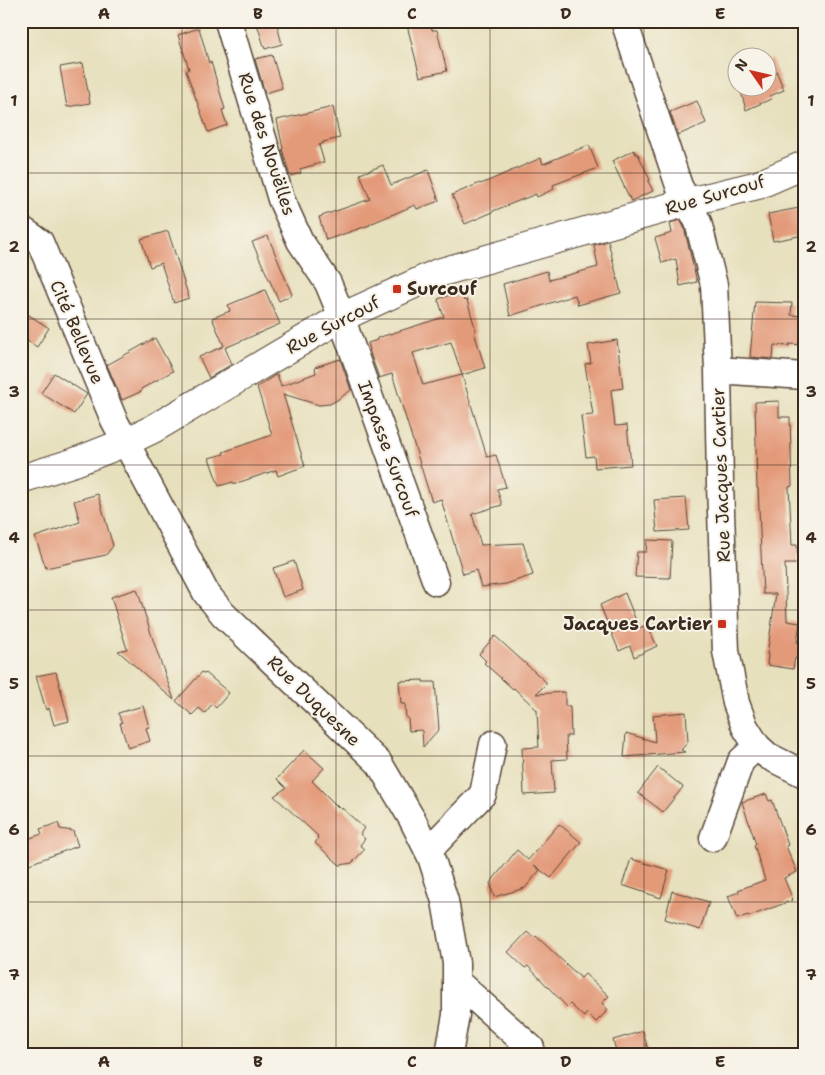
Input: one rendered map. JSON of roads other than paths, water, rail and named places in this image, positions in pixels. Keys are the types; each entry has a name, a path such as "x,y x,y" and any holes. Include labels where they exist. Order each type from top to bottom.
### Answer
{"street":[{"name":"Rue des Nouëlles","path":"228,21 281,199 300,241 328,282 342,317"},
{"name":"Rue Jacques Cartier","path":"624,21 679,186 698,222 714,285 726,651 736,703 745,727 757,746 768,756 804,774"},
{"name":"Rue Surcouf","path":"21,479 75,462 153,430 342,317 438,273 688,202 758,185 804,165"},
{"name":"Cité Bellevue","path":"21,229 40,242 114,420 126,442"},
{"name":"Impasse Surcouf","path":"342,317 436,582"},
{"path":"718,370 804,376"},
{"name":"Rue Duquesne","path":"126,442 206,593 223,614 379,763 412,819 428,851 445,901 456,963 456,1015 449,1054"},
{"path":"428,851 483,794 493,744"},
{"path":"713,838 741,761 757,746"},
{"path":"456,981 531,1048"}],"place":[{"name":"Surcouf","path":"397,289"},
{"name":"Jacques Cartier","path":"722,624"}]}
